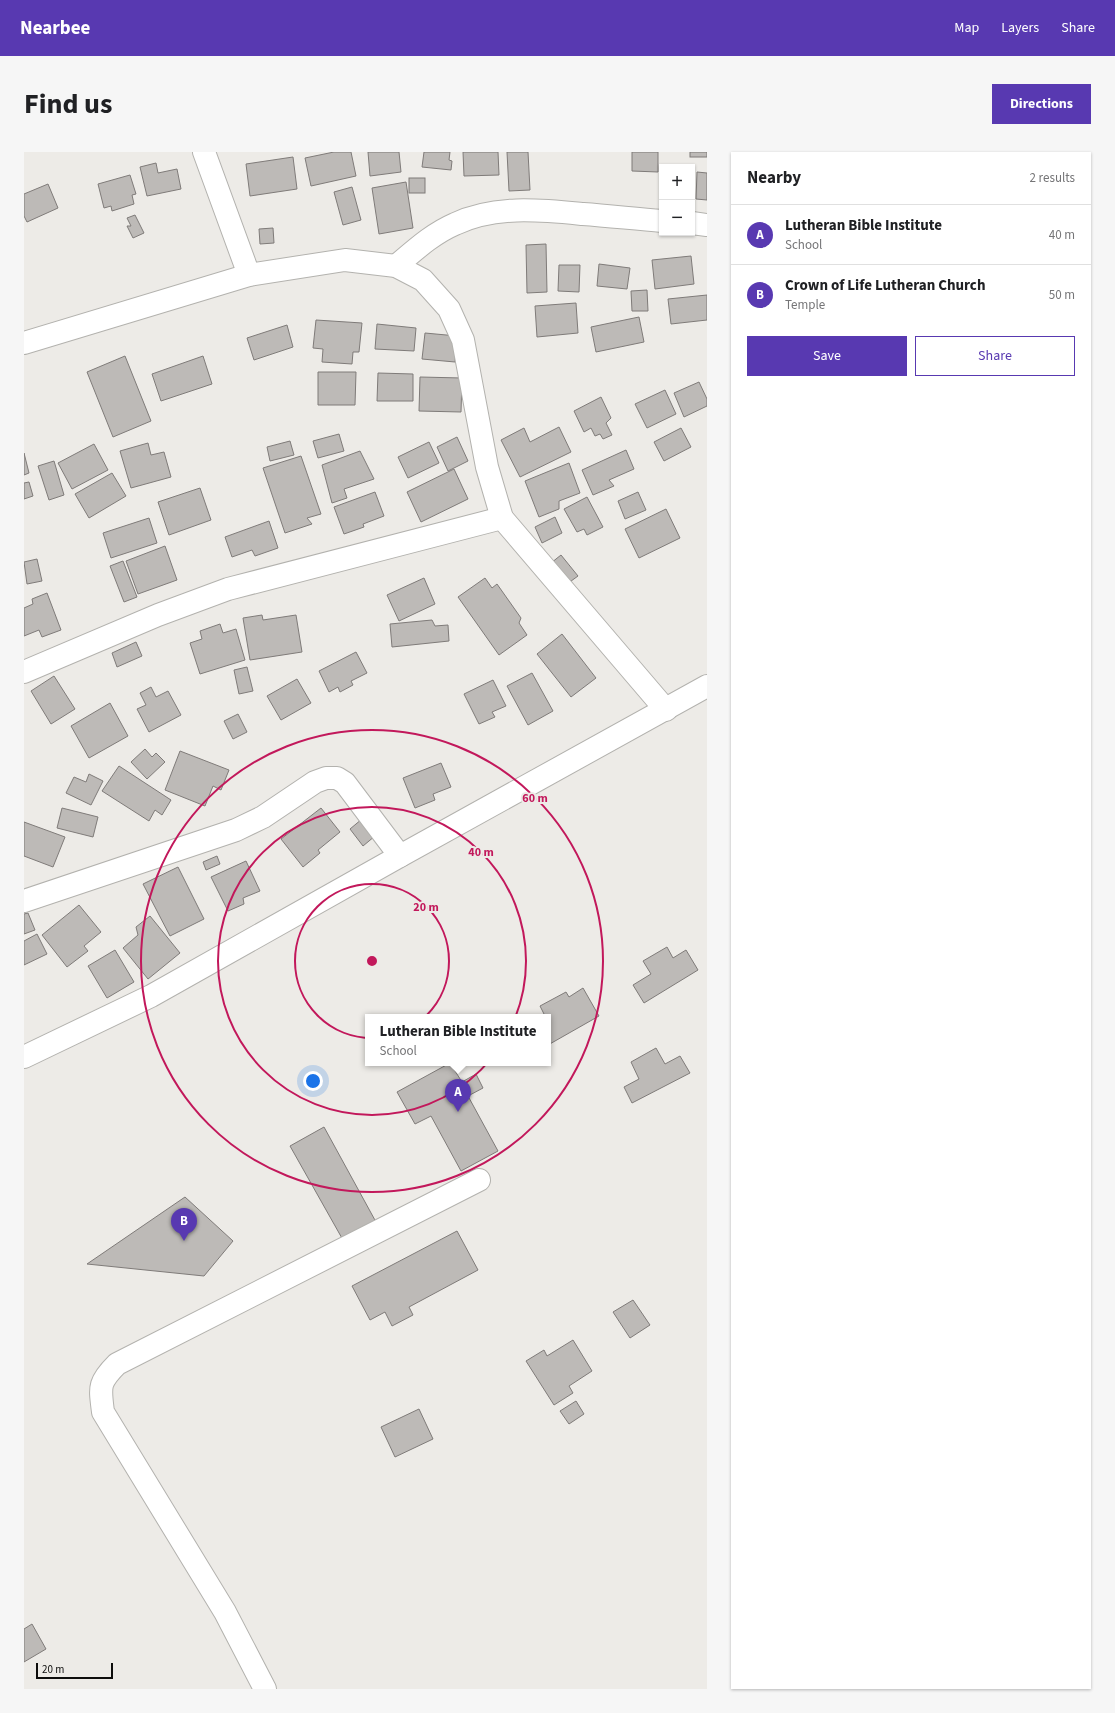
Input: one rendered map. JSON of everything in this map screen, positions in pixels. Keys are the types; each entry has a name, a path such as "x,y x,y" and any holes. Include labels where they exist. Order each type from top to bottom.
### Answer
{"street":[{"path":"204,152 249,275"},
{"path":"396,266 432,236 456,223 481,214 506,211 548,211 659,221"},
{"path":"695,224 707,225"},
{"path":"24,343 249,275 345,260 396,266 423,280 449,309 463,340 487,467 502,518 666,710"},
{"path":"24,672 158,615 228,589 502,518"},
{"path":"24,1057 151,996 707,686"},
{"path":"24,901 236,830 263,817 315,782 326,778 337,778 345,783 400,856"},
{"path":"265,1689 225,1612 103,1412 100,1391 104,1376 117,1364 479,1180"}],"building":[{"path":"334,152 351,152 356,176 311,186 305,158"},
{"path":"368,152 399,152 401,172 370,176"},
{"path":"424,152 450,152 449,160 452,161 451,170 422,167"},
{"path":"463,152 498,152 499,175 464,176"},
{"path":"507,152 528,152 530,190 509,191"},
{"path":"632,152 658,152 658,172 632,171"},
{"path":"690,152 707,152 707,157 690,157"},
{"path":"293,157 297,189 250,196 246,164"},
{"path":"156,163 158,173 177,169 181,189 147,196 140,167"},
{"path":"697,172 707,173 707,200 696,199"},
{"path":"130,175 136,194 132,195 134,204 112,211 111,206 104,208 98,184"},
{"path":"409,178 425,178 425,193 409,193"},
{"path":"406,182 413,228 379,234 372,188"},
{"path":"48,184 58,208 27,222 24,216 24,194"},
{"path":"352,187 361,220 343,225 334,192"},
{"path":"135,215 144,233 133,238 127,226 131,226 127,218"},
{"path":"273,228 274,243 260,244 259,229"},
{"path":"546,244 547,292 527,293 526,245"},
{"path":"691,256 694,284 655,289 652,260"},
{"path":"599,264 630,268 627,289 597,286"},
{"path":"559,265 580,265 579,292 558,291"},
{"path":"647,290 648,311 632,311 631,291"},
{"path":"707,295 707,320 671,324 668,299"},
{"path":"576,303 578,333 537,337 535,306"},
{"path":"639,317 644,342 596,352 591,327"},
{"path":"316,320 362,323 359,352 353,352 352,364 322,362 323,349 313,348"},
{"path":"377,324 416,328 414,351 375,349"},
{"path":"287,325 293,347 254,360 247,338"},
{"path":"425,333 457,336 455,362 422,359"},
{"path":"125,356 151,421 113,437 87,372"},
{"path":"203,356 212,384 161,401 152,374"},
{"path":"318,372 356,372 355,405 318,405"},
{"path":"378,373 413,374 413,401 377,401"},
{"path":"420,377 462,378 461,412 419,411"},
{"path":"699,382 707,399 707,406 684,417 674,393"},
{"path":"665,390 676,414 647,428 635,404"},
{"path":"601,397 611,418 606,423 612,435 603,439 600,434 595,436 591,428 584,432 574,411"},
{"path":"559,427 571,452 520,477 501,440 524,428 530,442"},
{"path":"681,428 691,447 664,461 654,442"},
{"path":"339,434 344,451 318,458 313,441"},
{"path":"457,437 468,461 448,471 437,447"},
{"path":"290,441 294,455 270,461 267,447"},
{"path":"429,442 439,463 408,478 398,457"},
{"path":"148,443 151,455 164,452 171,477 131,488 120,451"},
{"path":"94,444 108,470 72,489 58,463"},
{"path":"626,450 634,469 609,480 614,486 593,495 582,470"},
{"path":"360,451 374,479 344,489 347,498 332,503 322,465"},
{"path":"24,453 29,473 24,475"},
{"path":"301,456 321,514 307,518 312,524 285,533 263,468"},
{"path":"54,461 64,495 49,500 38,466"},
{"path":"569,463 580,493 559,501 559,509 539,517 525,481"},
{"path":"454,469 468,499 421,522 407,492"},
{"path":"112,473 126,496 89,518 75,494"},
{"path":"29,482 33,496 24,499 24,483"},
{"path":"200,488 211,520 169,535 158,502"},
{"path":"375,492 384,516 363,524 364,527 344,534 334,507"},
{"path":"638,492 646,510 625,519 618,501"},
{"path":"587,497 603,527 587,535 584,529 577,532 564,509"},
{"path":"666,509 680,538 639,558 625,529"},
{"path":"555,517 562,533 542,543 535,527"},
{"path":"149,518 157,543 111,558 103,533"},
{"path":"269,521 278,548 255,556 252,550 232,557 225,537"},
{"path":"165,546 177,580 138,594 126,561"},
{"path":"561,555 578,576 567,584 551,563"},
{"path":"37,559 42,581 27,584 24,562"},
{"path":"123,561 137,597 124,602 110,566"},
{"path":"424,578 435,604 399,621 387,595"},
{"path":"485,578 492,588 497,584 521,618 519,623 527,635 499,655 458,597"},
{"path":"47,593 61,630 42,637 39,630 24,636 24,608 33,604 32,599"},
{"path":"262,615 263,620 296,615 302,652 250,660 243,618"},
{"path":"432,620 435,626 448,625 449,641 392,647 390,624"},
{"path":"220,624 223,633 236,629 245,660 200,674 190,643 202,639 200,631"},
{"path":"562,634 596,678 571,697 537,654"},
{"path":"136,642 142,656 117,667 112,653"},
{"path":"356,652 367,673 351,681 353,685 340,692 338,687 329,692 319,671"},
{"path":"247,667 253,691 239,694 234,670"},
{"path":"532,673 553,711 528,725 507,686"},
{"path":"54,676 75,709 51,724 31,691"},
{"path":"297,679 311,703 281,720 267,696"},
{"path":"493,680 506,706 492,712 495,717 479,724 464,694"},
{"path":"151,687 156,697 168,691 181,715 149,732 137,709 146,705 140,693"},
{"path":"110,703 128,736 89,758 71,726"},
{"path":"238,714 247,732 233,739 224,721"},
{"path":"145,749 152,757 156,753 165,762 147,779 131,762"},
{"path":"180,751 229,770 221,790 213,786 205,806 165,790"},
{"path":"441,763 451,787 433,794 435,800 415,808 403,778"},
{"path":"119,766 171,800 162,815 155,810 149,821 102,791"},
{"path":"89,774 103,781 91,805 66,793 74,777 86,782"},
{"path":"62,808 98,817 93,837 57,828"},
{"path":"321,808 340,832 318,850 320,853 303,867 281,839"},
{"path":"362,819 375,836 363,846 350,829"},
{"path":"24,822 65,837 53,867 24,856"},
{"path":"217,856 220,864 206,870 203,862"},
{"path":"246,861 260,891 243,898 244,904 228,911 211,877"},
{"path":"178,867 204,919 170,936 143,884"},
{"path":"79,905 101,932 84,946 88,951 67,967 42,935"},
{"path":"28,913 35,930 24,934 24,914"},
{"path":"150,916 180,953 148,979 123,948 138,935 136,927"},
{"path":"37,934 47,954 24,965 24,941"},
{"path":"667,947 673,958 686,950 698,970 644,1003 633,985 651,974 643,961"},
{"path":"115,950 134,982 107,998 88,966"},
{"path":"583,988 599,1016 551,1043 551,1014 544,1014 540,1006 566,992 569,997"},
{"path":"656,1048 665,1064 680,1056 690,1073 632,1103 624,1087 639,1079 631,1062"},
{"path":"445,1066 452,1066 462,1082 476,1074 483,1088 468,1096 498,1151 461,1171 431,1116 415,1124 397,1092"},
{"path":"324,1127 376,1222 343,1240 290,1146"},
{"path":"185,1197 233,1241 204,1276 87,1264"},
{"path":"457,1231 478,1270 409,1307 413,1315 392,1326 385,1312 370,1320 352,1286"},
{"path":"633,1300 650,1325 630,1338 613,1312"},
{"path":"573,1340 592,1371 569,1386 573,1393 554,1405 526,1361 544,1350 547,1356"},
{"path":"576,1401 584,1414 569,1424 560,1411"},
{"path":"419,1409 433,1439 395,1457 381,1427"},
{"path":"32,1624 46,1649 24,1662 24,1629"}],"place":[{"name":"Lutheran Bible Institute","path":"458,1112"},
{"name":"Crown of Life Lutheran Church","path":"184,1241"}]}
